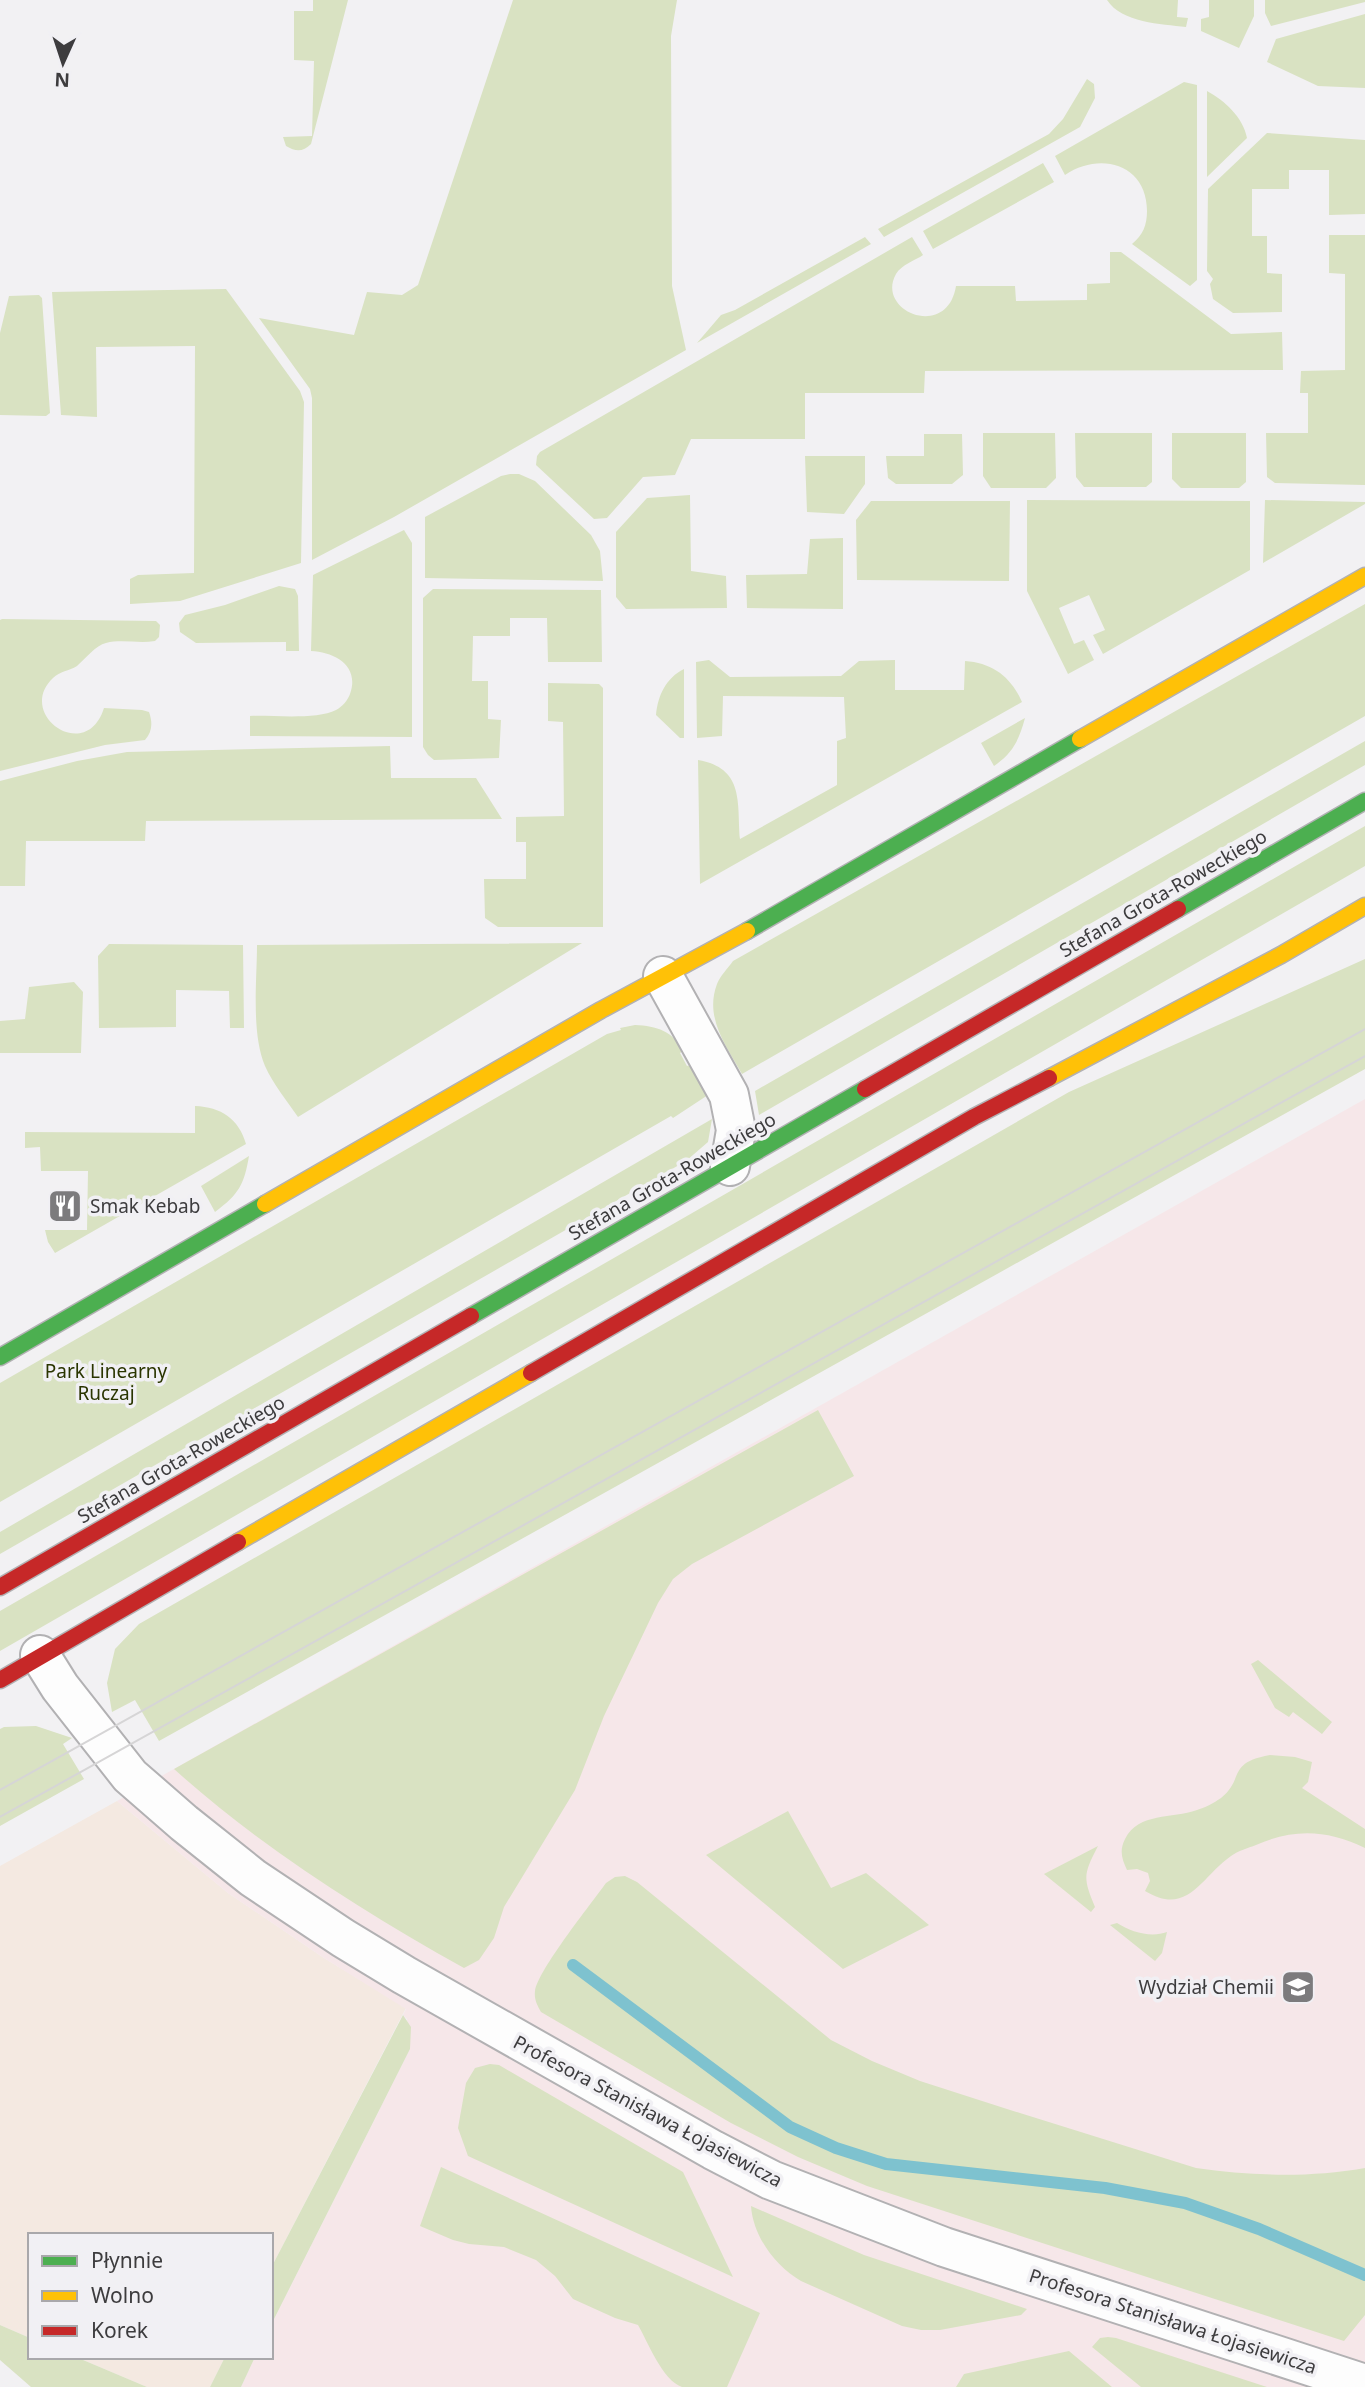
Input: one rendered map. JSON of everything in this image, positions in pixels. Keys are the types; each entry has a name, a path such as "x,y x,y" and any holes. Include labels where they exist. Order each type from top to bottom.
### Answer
{"main road":[{"path":"0,1357 601,1010 1365,576"},
{"name":"Stefana Grota-Roweckiego","path":"0,1587 1365,802"},
{"path":"0,1679 974,1116 1281,955 1365,906"}],"street":[{"path":"663,976 729,1095 736,1130 730,1166"},
{"name":"Profesora Stanisława Łojasiewicza","path":"40,1655 60,1687 130,1776 253,1878 343,1938 416,1982 713,2150 771,2180 944,2247 1365,2384"}],"shaded area":[{"path":"1365,1099 1365,2387 241,2387 254,2359 273,2359 273,2321 410,2049 407,2019 403,2015 406,2009 228,1893 117,1801"},
{"path":"117,1801 228,1893 324,1958 406,2008 273,2264 273,2233 28,2233 28,2337 0,2325 0,1866"},
{"path":"81,2359 224,2359 210,2387 147,2387"}],"green space":[{"path":"313,0 348,0 311,144 305,149 296,150 286,146 283,137 312,136 314,61 294,60 294,11 313,11"},
{"path":"513,0 677,0 671,36 672,286 686,350 394,517 312,560 312,398 310,389 259,318 354,335 367,292 402,295 418,285"},
{"path":"1107,0 1178,0 1177,17 1188,18 1186,27 1132,18 1114,8"},
{"path":"1209,0 1254,0 1254,16 1239,48 1201,31 1201,19 1209,17"},
{"path":"1265,0 1365,2 1271,26 1265,13"},
{"path":"1365,14 1365,88 1318,86 1267,62 1276,39"},
{"path":"1087,79 1094,84 1095,98 1080,127 884,237 878,229 1049,134 1063,119"},
{"path":"1184,82 1197,85 1197,280 1190,286 1132,244 1144,229 1147,211 1145,195 1139,182 1130,173 1119,166 1106,163 1079,168 1065,175 1055,156"},
{"path":"1207,91 1232,110 1242,123 1247,138 1207,177"},
{"path":"1267,133 1365,140 1365,214 1329,215 1329,170 1289,170 1289,189 1252,189 1252,236 1267,236 1267,273 1282,274 1282,312 1233,313 1213,299 1210,284 1213,279 1207,271 1208,189"},
{"path":"1043,163 1054,182 933,249 923,231"},
{"path":"1329,235 1365,235 1365,485 1275,483 1267,477 1266,433 1308,433 1308,393 1300,393 1301,371 1345,370 1345,274 1329,273"},
{"path":"865,237 871,244 697,343 721,315 735,310"},
{"path":"912,237 923,255 898,271 892,287 895,299 903,309 915,314 928,316 940,313 950,303 956,286 1015,286 1016,301 1087,300 1087,284 1110,283 1110,252 1121,252 1231,334 1282,332 1283,370 925,371 924,393 805,393 805,439 691,439 675,475 643,477 607,518 594,519 536,465 540,452"},
{"path":"226,289 300,391 304,402 301,563 180,601 130,604 130,579 138,575 194,573 195,346 96,347 97,417 61,415 52,292"},
{"path":"39,295 42,298 50,413 46,416 0,415 0,333 9,296"},
{"path":"983,433 1055,433 1056,478 1046,488 991,488 983,476"},
{"path":"1075,433 1152,433 1152,482 1146,487 1084,487 1076,477"},
{"path":"1172,433 1246,433 1246,482 1239,488 1181,488 1172,479"},
{"path":"924,434 962,434 963,475 952,484 896,484 888,478 886,456 924,456"},
{"path":"805,456 865,456 865,484 844,514 807,512"},
{"path":"519,474 535,481 591,535 600,551 603,581 425,578 425,517 501,476"},
{"path":"690,495 691,571 726,576 727,608 626,609 616,597 616,532 647,498"},
{"path":"1027,500 1250,501 1250,570 1103,654 1093,635 1105,630 1089,595 1059,608 1074,644 1084,640 1094,660 1068,674 1027,591"},
{"path":"1265,500 1365,502 1365,504 1263,563"},
{"path":"871,501 1010,501 1009,581 857,580 856,520"},
{"path":"404,530 412,543 412,737 250,736 250,716 318,715 336,710 346,701 352,684 348,668 329,654 311,651 313,575"},
{"path":"843,538 843,609 747,608 746,575 807,574 810,539"},
{"path":"279,586 295,589 298,596 299,651 286,651 286,642 196,643 180,632 179,623 185,615 225,605"},
{"path":"433,589 601,590 602,662 548,662 547,618 510,618 510,636 473,636 472,681 488,681 488,719 501,720 499,758 434,760 423,747 423,598"},
{"path":"1365,604 1365,716 742,1074 719,1032 713,1009 717,984 733,961"},
{"path":"2,619 156,621 160,625 159,637 155,641 102,644 77,666 53,678 44,692 42,706 48,718 58,728 70,733 83,732 95,725 104,708 149,712 151,727 145,740 105,745 0,771"},
{"path":"709,660 730,677 841,676 859,661 895,660 895,690 964,690 965,661 975,662 1000,673 1012,685 1022,702 700,884 698,760 713,764 731,779 738,801 740,839 837,785 837,741 846,738 844,697 723,696 722,736 697,738 696,662"},
{"path":"684,669 684,738 680,738 656,715 664,688 672,677"},
{"path":"548,683 599,684 603,688 603,927 498,927 485,918 484,879 526,879 526,842 516,842 516,817 564,816 563,722 548,721"},
{"path":"1025,718 1014,745 994,766 981,743"},
{"path":"1365,741 1365,765 759,1115 755,1091"},
{"path":"390,746 391,778 476,778 502,819 146,821 145,841 26,841 25,886 0,886 0,781 77,761 127,752"},
{"path":"1365,826 1365,866 0,1651 0,1611"},
{"path":"582,943 298,1117 265,1066 256,1023 257,945"},
{"path":"109,944 243,945 244,1028 230,1028 229,991 176,990 176,1027 99,1028 98,956"},
{"path":"1365,959 1365,1069 159,1741 135,1700 112,1712 107,1683 115,1649 139,1624 1069,1092"},
{"path":"74,982 83,992 81,1053 0,1053 0,1021 25,1019 29,987"},
{"name":"Park Linearny Ruczaj","path":"635,1025 657,1028 669,1034 679,1044 683,1051 680,1053 687,1066 691,1065 708,1095 673,1118 671,1116 0,1502 0,1383 607,1034"},
{"path":"195,1106 213,1109 228,1116 239,1128 246,1144 55,1253 45,1230 87,1230 88,1171 41,1171 40,1147 25,1148 25,1132 195,1133"},
{"path":"712,1119 708,1142 686,1161 0,1554 0,1532"},
{"path":"249,1156 239,1188 230,1200 215,1212 201,1186"},
{"path":"818,1410 854,1476 692,1564 673,1579 658,1603 604,1716 575,1790 504,1907 494,1938 479,1960 464,1968 388,1924 277,1851 174,1769"},
{"path":"1258,1660 1332,1722 1322,1734 1293,1712 1289,1717 1275,1708 1251,1664"},
{"path":"36,1726 72,1738 63,1744 84,1779 0,1826 0,1729"},
{"path":"1270,1755 1295,1757 1312,1762 1308,1782 1302,1788 1365,1829 1365,1848 1337,1838 1311,1833 1284,1836 1234,1854 1183,1897 1160,1898 1145,1891 1150,1881 1148,1873 1137,1869 1127,1870 1123,1859 1123,1843 1131,1830 1147,1820 1187,1813 1212,1803 1228,1791 1241,1767 1247,1762"},
{"path":"788,1811 831,1888 866,1873 929,1925 843,1969 706,1855"},
{"path":"1098,1846 1086,1876 1095,1907 1091,1912 1044,1874"},
{"path":"625,1876 637,1882 831,2040 920,2081 1196,2168 1280,2175 1365,2168 1365,2315 1344,2341 867,2186 798,2157 731,2123 541,2012 535,1991 545,1968 606,1883 615,1877"},
{"path":"1117,1923 1141,1933 1167,1932 1162,1953 1155,1961 1110,1925"},
{"path":"403,2015 411,2027 410,2049 273,2321 273,2264"},
{"path":"490,2064 499,2065 683,2172 733,2277 468,2156 458,2128 466,2083 475,2068"},
{"path":"441,2167 760,2313 727,2387 682,2387 675,2383 662,2369 638,2325 573,2299 555,2276 536,2260 504,2247 453,2240 420,2226"},
{"path":"751,2206 864,2255 1027,2309 1021,2315 940,2330 902,2326 791,2275 774,2259 761,2239"},
{"path":"0,2325 28,2337 28,2359 81,2359 147,2387 31,2387 0,2360"},
{"path":"1108,2337 1267,2387 1141,2387 1092,2347 1100,2338"},
{"path":"1069,2351 1112,2387 956,2387 964,2374"},
{"path":"224,2359 254,2359 241,2387 210,2387"}],"waterway":[{"path":"573,1965 790,2127 836,2148 886,2164 1105,2188 1185,2203 1259,2229 1365,2275"}],"tram line":[{"path":"0,1790 1365,1029"},
{"path":"0,1817 1365,1056"}],"traffic: fast":[{"path":"747,931 1080,739"},
{"path":"1178,909 1365,801"},
{"path":"471,1316 865,1089"},
{"path":"0,1357 265,1204"}],"traffic: slow":[{"path":"1080,739 1365,576"},
{"path":"1049,1078 1281,955 1365,906"},
{"path":"265,1204 601,1010 747,931"},
{"path":"238,1542 531,1373"}],"traffic: jam":[{"path":"865,1089 1178,909"},
{"path":"531,1373 974,1117 1049,1078"},
{"path":"0,1587 471,1316"},
{"path":"0,1680 238,1542"}],"place":[{"name":"Smak Kebab","path":"65,1206"},
{"name":"Wydział Chemii","path":"1298,1987"}]}
